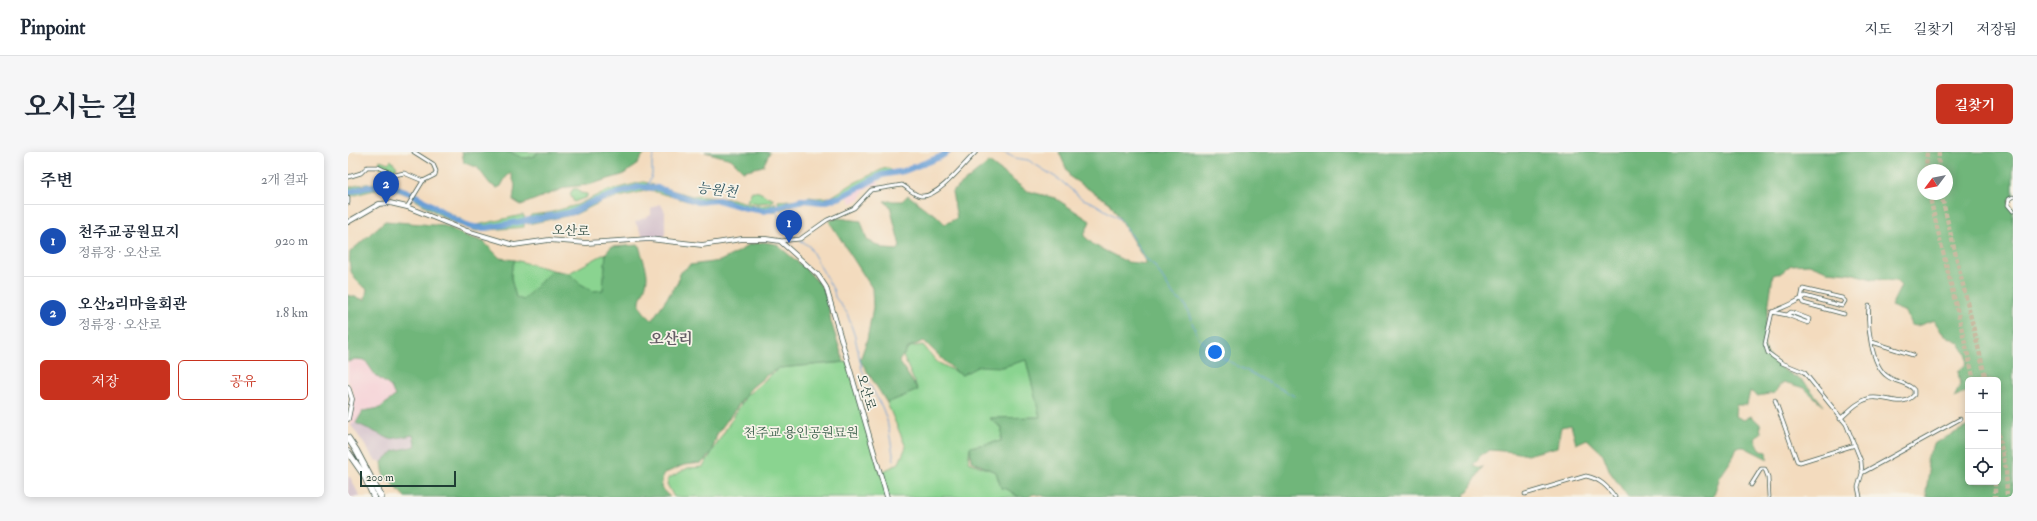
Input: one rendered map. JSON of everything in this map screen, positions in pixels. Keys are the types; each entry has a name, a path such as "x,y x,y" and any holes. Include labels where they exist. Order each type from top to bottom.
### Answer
{"highway":[{"path":"348,438 381,497"},
{"path":"348,452 364,475 372,497"},
{"path":"348,458 372,497"}],"street":[{"path":"407,207 423,181 435,175 436,171 433,164 414,152"},
{"name":"오산로","path":"348,220 382,203 393,203 407,207 467,231 514,245 549,240 580,243 649,239 702,245 742,239 764,238 780,241 798,240 827,220 854,208 871,190 902,185 920,196 934,192 976,152"},
{"path":"348,177 361,173 367,167 378,168 395,176 404,173 423,181"},
{"path":"348,197 348,203"},
{"path":"2013,197 2009,199 2008,205 2013,211"},
{"name":"오산로","path":"780,241 818,276 826,287 887,497"},
{"path":"1772,312 1796,304 1805,296 1842,306 1845,301 1842,298 1803,289 1801,299"},
{"path":"1801,299 1804,303 1844,314"},
{"path":"1840,419 1861,401 1877,398 1903,402 1910,399 1914,395 1914,390 1911,386 1890,378 1882,372 1874,357 1868,317 1869,306"},
{"path":"1772,312 1787,315 1808,323 1809,319 1791,312 1787,315"},
{"path":"1772,312 1765,344 1768,353 1782,363 1804,372 1840,419 1846,424 1861,461 1862,473 1858,487 1860,497"},
{"path":"1872,342 1913,355"},
{"path":"348,387 352,399 348,419"},
{"path":"1775,400 1796,461 1800,462 1855,445"},
{"path":"1862,473 1960,419"},
{"path":"1751,486 1758,472 1761,469 1765,469 1768,477 1769,497"},
{"path":"1525,494 1586,476 1596,478 1608,487 1614,497"}],"shaded area":[{"path":"876,179 880,185 870,186 864,191 860,199 851,203 847,196"},
{"path":"659,204 665,212 665,234 662,239 644,238 635,222 651,215 651,209"},
{"path":"355,359 365,360 376,376 391,387 395,397 380,408 363,411 356,423 351,427 350,420 354,403 353,392 348,381 348,362"},
{"path":"356,423 390,439 413,435 416,446 394,451 382,462 375,460 351,425"},
{"path":"348,477 350,477 360,497 348,497"}],"green space":[{"path":"462,152 507,152 526,158 534,156 539,152 649,152 643,155 636,166 622,175 588,185 567,187 521,205 513,200 515,185 511,173 506,177 501,186 497,188 490,184 477,167 464,163"},
{"path":"507,152 539,152 531,157 523,158"},
{"path":"705,152 770,152 763,166 743,171 731,159"},
{"path":"1059,152 2013,152 2013,197 2008,201 2013,211 2013,497 1927,497 1926,492 1929,472 1926,459 1935,443 1965,428 1965,485 2001,485 2001,377 1965,377 1965,392 1954,398 1960,385 1958,371 1966,365 1967,356 1959,343 1942,333 1934,320 1917,326 1911,325 1906,312 1891,306 1901,286 1896,281 1872,279 1850,273 1827,271 1809,264 1791,265 1781,273 1773,275 1763,343 1769,357 1781,368 1805,383 1824,406 1804,388 1784,382 1779,386 1775,393 1757,396 1750,391 1747,405 1736,405 1735,416 1744,420 1751,416 1760,424 1761,433 1755,439 1761,451 1767,452 1768,459 1744,447 1737,447 1732,459 1720,477 1713,497 1628,497 1610,472 1603,454 1587,439 1576,444 1571,425 1561,427 1557,447 1527,455 1514,452 1490,450 1481,455 1473,465 1481,468 1483,466 1468,492 1464,494 1465,497 1048,497 1034,494 1028,497 1019,497 1007,489 1001,488 996,472 971,461 970,447 1001,441 1002,428 989,418 1040,417 1026,360 1002,367 979,366 962,375 955,371 924,341 909,347 899,361 918,390 887,403 860,360 867,340 873,307 872,288 829,221 838,218 861,221 867,240 885,249 898,250 900,246 890,206 884,201 902,201 908,195 936,215 945,224 957,218 952,192 989,162 1027,191 1055,198 1090,221 1084,236 1094,245 1127,262 1147,264 1110,203 1070,177"},
{"path":"380,160 388,163 391,160 397,167 391,173 379,166"},
{"path":"889,168 892,171 876,176 848,194 833,200 808,200 809,197 831,197 854,183 883,169"},
{"path":"384,182 399,186 414,193 413,194 388,186 373,186 348,193 348,188 358,185"},
{"path":"643,182 648,183 646,186 627,189 609,195 569,212 528,219 531,215 548,213 577,205 606,191"},
{"path":"650,184 692,196 732,199 758,206 773,204 775,202 776,207 761,209 719,199 701,201 691,200 661,189 648,187"},
{"path":"386,185 413,195 412,197 403,193 388,190 374,190 349,197 348,194 370,186"},
{"path":"641,188 658,189 698,203 718,200 763,211 746,209 718,201 698,204 649,190 603,201 576,214 528,224 528,221 572,213 590,204"},
{"path":"573,189 578,189 580,193 587,194 587,197 574,202 570,194"},
{"path":"752,191 759,192 774,200 772,202 757,203 747,201"},
{"path":"417,195 473,226 522,215 524,216 525,220 486,228 471,228"},
{"path":"416,197 471,229 486,229 524,221 524,227 477,231 469,229 452,222 437,213 414,199"},
{"path":"804,199 802,200 804,203 799,203 780,210 778,201"},
{"path":"776,208 776,212 765,211"},
{"path":"385,221 445,226 466,236 484,242 500,258 515,260 511,274 512,283 516,297 523,300 552,270 569,273 579,283 593,291 603,290 606,253 611,247 639,245 647,276 640,303 641,308 652,320 678,282 680,273 690,265 720,261 740,251 748,245 763,242 776,244 806,269 826,291 831,322 844,362 779,368 767,375 751,388 717,434 712,452 702,463 684,465 663,474 661,488 670,497 405,497 384,476 382,462 394,451 416,446 413,435 390,439 356,423 363,411 380,408 395,396 391,387 376,376 365,360 355,359 348,362 348,295 365,300 367,289 358,282 352,274 350,252"},
{"path":"606,253 603,290 593,291 579,283 569,273"},
{"path":"515,260 552,270 524,301 516,297 512,283 511,274"},
{"name":"천주교 용인공원묘원","path":"923,345 937,362 962,375 980,365 1002,367 1026,360 1040,417 990,418 1002,428 1001,441 970,447 968,462 996,472 1001,488 1007,489 1019,497 674,497 667,484 669,478 688,468 703,467 746,396 779,368 847,362 880,473 899,463 906,447 887,403 918,390 903,356 910,347"}],"waterway":[{"path":"647,187 652,175 652,161 655,152"},
{"name":"능원천","path":"348,193 363,188 388,186 410,193 461,222 469,226 480,228 573,212 590,203 640,187 658,188 698,202 718,200 746,208 764,211 802,200 823,202 841,197 882,175 904,171 940,157 948,152"},
{"path":"1003,152 1015,158 1028,160 1060,180 1081,198 1095,204 1121,220 1145,258 1154,265 1174,296 1184,303 1198,337 1219,356 1294,396"},
{"path":"776,208 780,223 796,238"},
{"path":"801,241 809,246 834,291 835,297 847,313 855,337 862,370 882,407 887,420 894,460"}],"tunnel":[{"path":"1926,164 1927,152"},
{"path":"1938,164 1939,152"},
{"path":"1930,200 1973,377"},
{"path":"1942,200 1985,377"},
{"path":"2001,446 2006,469 2007,497"},
{"path":"1995,485 1995,497"}],"place":[{"name":"오산2리마을회관","path":"386,204"},
{"name":"천주교공원묘지","path":"789,243"}],"district":[{"name":"오산리","path":"671,339"}]}
